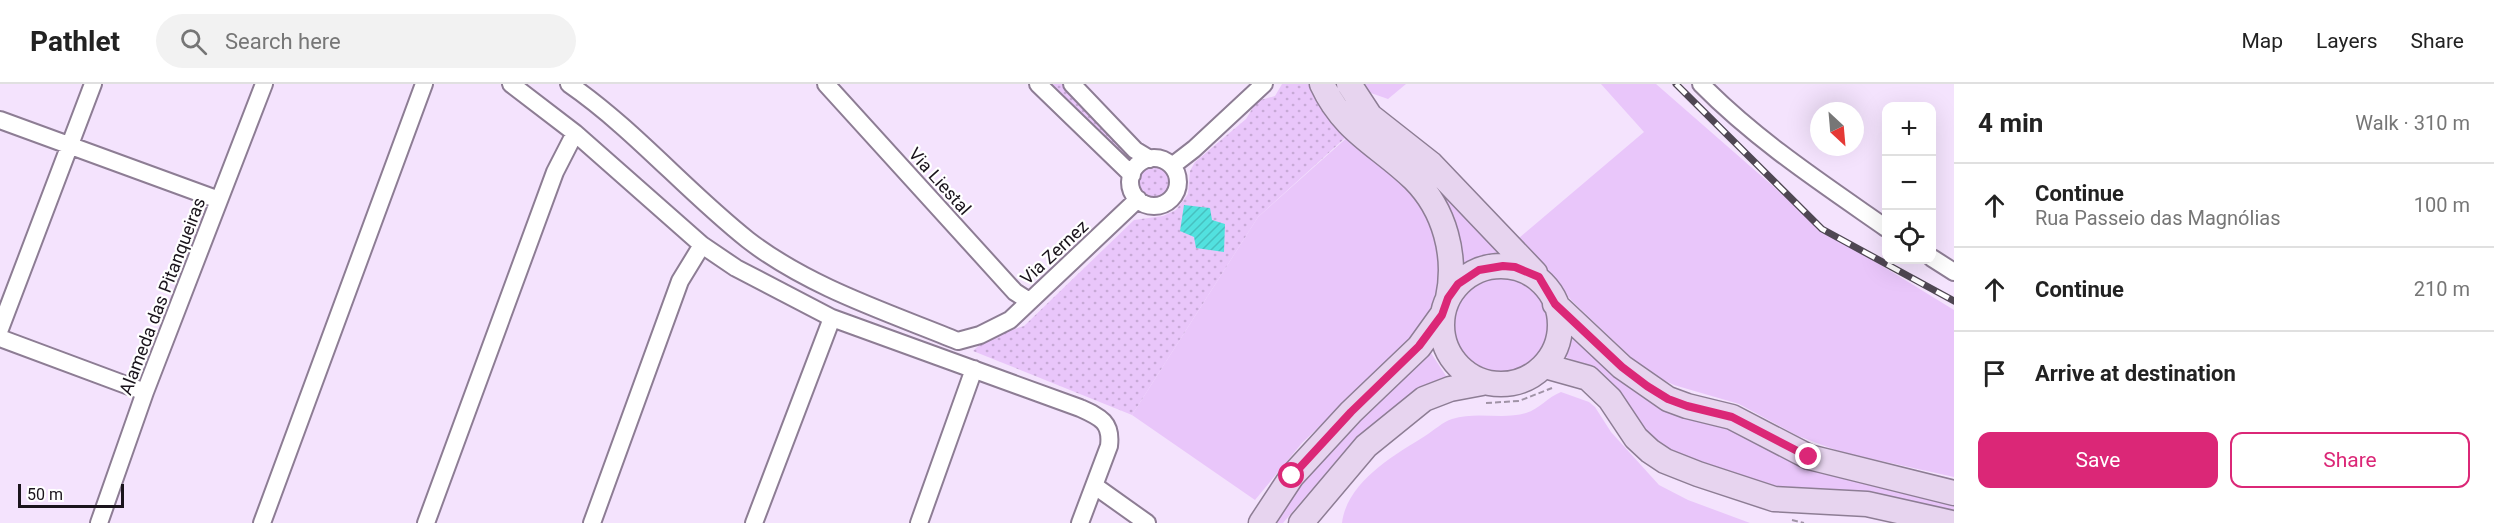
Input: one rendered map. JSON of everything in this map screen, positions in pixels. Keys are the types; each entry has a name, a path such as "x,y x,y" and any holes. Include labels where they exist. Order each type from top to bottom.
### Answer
{"street":[{"path":"0,329 93,84"},
{"name":"Alameda das Pitanqueiras","path":"99,523 145,392 264,84"},
{"path":"262,523 424,84"},
{"path":"512,84 575,133 702,245 736,268 832,318 1080,408 1104,421 1110,436 1109,446 1080,523"},
{"name":"Via Zernez","path":"569,84 587,89 748,240 786,266 958,340 968,340 994,330 1010,320 1138,199"},
{"name":"Via Liestal","path":"826,84 1016,292 1029,301"},
{"path":"1038,84 1132,175"},
{"path":"1072,84 1135,150 1150,159 1162,160 1172,166 1178,178 1176,191 1168,201 1156,206 1138,199 1131,188 1132,175 1138,165 1150,159"},
{"path":"1172,166 1264,84"},
{"path":"1322,84 1329,99 1362,123 1431,164 1539,277 1555,304 1560,321 1552,375"},
{"path":"1349,84 1362,123 1415,180 1433,204 1449,239 1452,278 1445,306 1442,335 1448,353 1482,393"},
{"path":"1701,84 1719,102 1816,180 1882,225"},
{"path":"0,120 219,200"},
{"path":"426,523 555,172 575,133"},
{"path":"592,523 680,281 702,245"},
{"path":"1936,261 1954,272"},
{"path":"1261,523 1292,476 1351,412 1419,346 1458,284 1468,276 1491,267 1515,267 1539,277"},
{"path":"1555,304 1622,367 1668,399 1732,417 1809,457 1954,493"},
{"path":"754,523 832,318"},
{"path":"0,338 145,392"},
{"path":"919,523 974,369"},
{"path":"1301,523 1366,446 1424,399 1450,389 1482,393 1510,383 1552,375 1588,378 1610,399 1636,438 1650,452 1665,461 1698,474 1774,499 1867,504 1952,523"},
{"path":"1095,486 1148,523"}],"path":[{"path":"1482,393 1519,401 1552,375"},
{"path":"1788,519 1804,523"}],"shaded area":[{"path":"1046,84 1067,84 1126,151 1122,159"},
{"path":"1282,84 1312,84 1320,104 1345,138 1258,217 1132,415 973,351 987,338 1024,326 1134,220 1163,216 1176,210 1188,194 1190,171 1195,162 1246,119 1257,101 1275,96"},
{"path":"1364,84 1406,84 1388,99 1368,92"},
{"path":"1601,84 1656,84 1822,229 1954,310 1954,477 1841,452 1798,436 1739,404 1674,385 1638,364 1572,301 1519,238 1644,132"},
{"path":"1370,121 1500,250 1497,253 1460,267"},
{"path":"1351,134 1413,192 1443,242 1440,292 1428,322 1302,443 1255,500 1132,415 1258,217"},
{"path":"1156,162 1170,168 1176,182 1170,196 1156,202 1142,196 1136,182 1142,168"},
{"path":"1501,277 1520,281 1535,292 1546,307 1550,326 1546,345 1535,360 1520,371 1501,375 1482,371 1467,360 1456,345 1452,326 1456,307 1467,292 1482,281"},
{"path":"1571,329 1691,416 1954,502 1954,516 1774,491 1659,447 1584,365 1559,354 1565,330"},
{"path":"1431,353 1448,379 1392,408 1336,461 1283,523 1271,523 1296,482 1379,398 1412,371 1427,354"},
{"path":"1561,392 1589,402 1595,407 1611,432 1659,485 1688,500 1750,523 1342,523 1353,495 1373,472 1445,422 1461,417 1508,416 1526,413"}],"building":[{"path":"1184,205 1210,208 1212,220 1225,224 1224,252 1196,248 1194,237 1180,231"}],"railway":[{"path":"1676,84 1822,229 1954,301"}],"route":[{"path":"1292,476 1351,412 1386,381 1419,346 1442,315 1448,298 1458,284 1479,270 1503,266 1515,267 1539,277 1555,304 1622,367 1647,386 1668,399 1732,417 1753,426 1809,457"}]}
